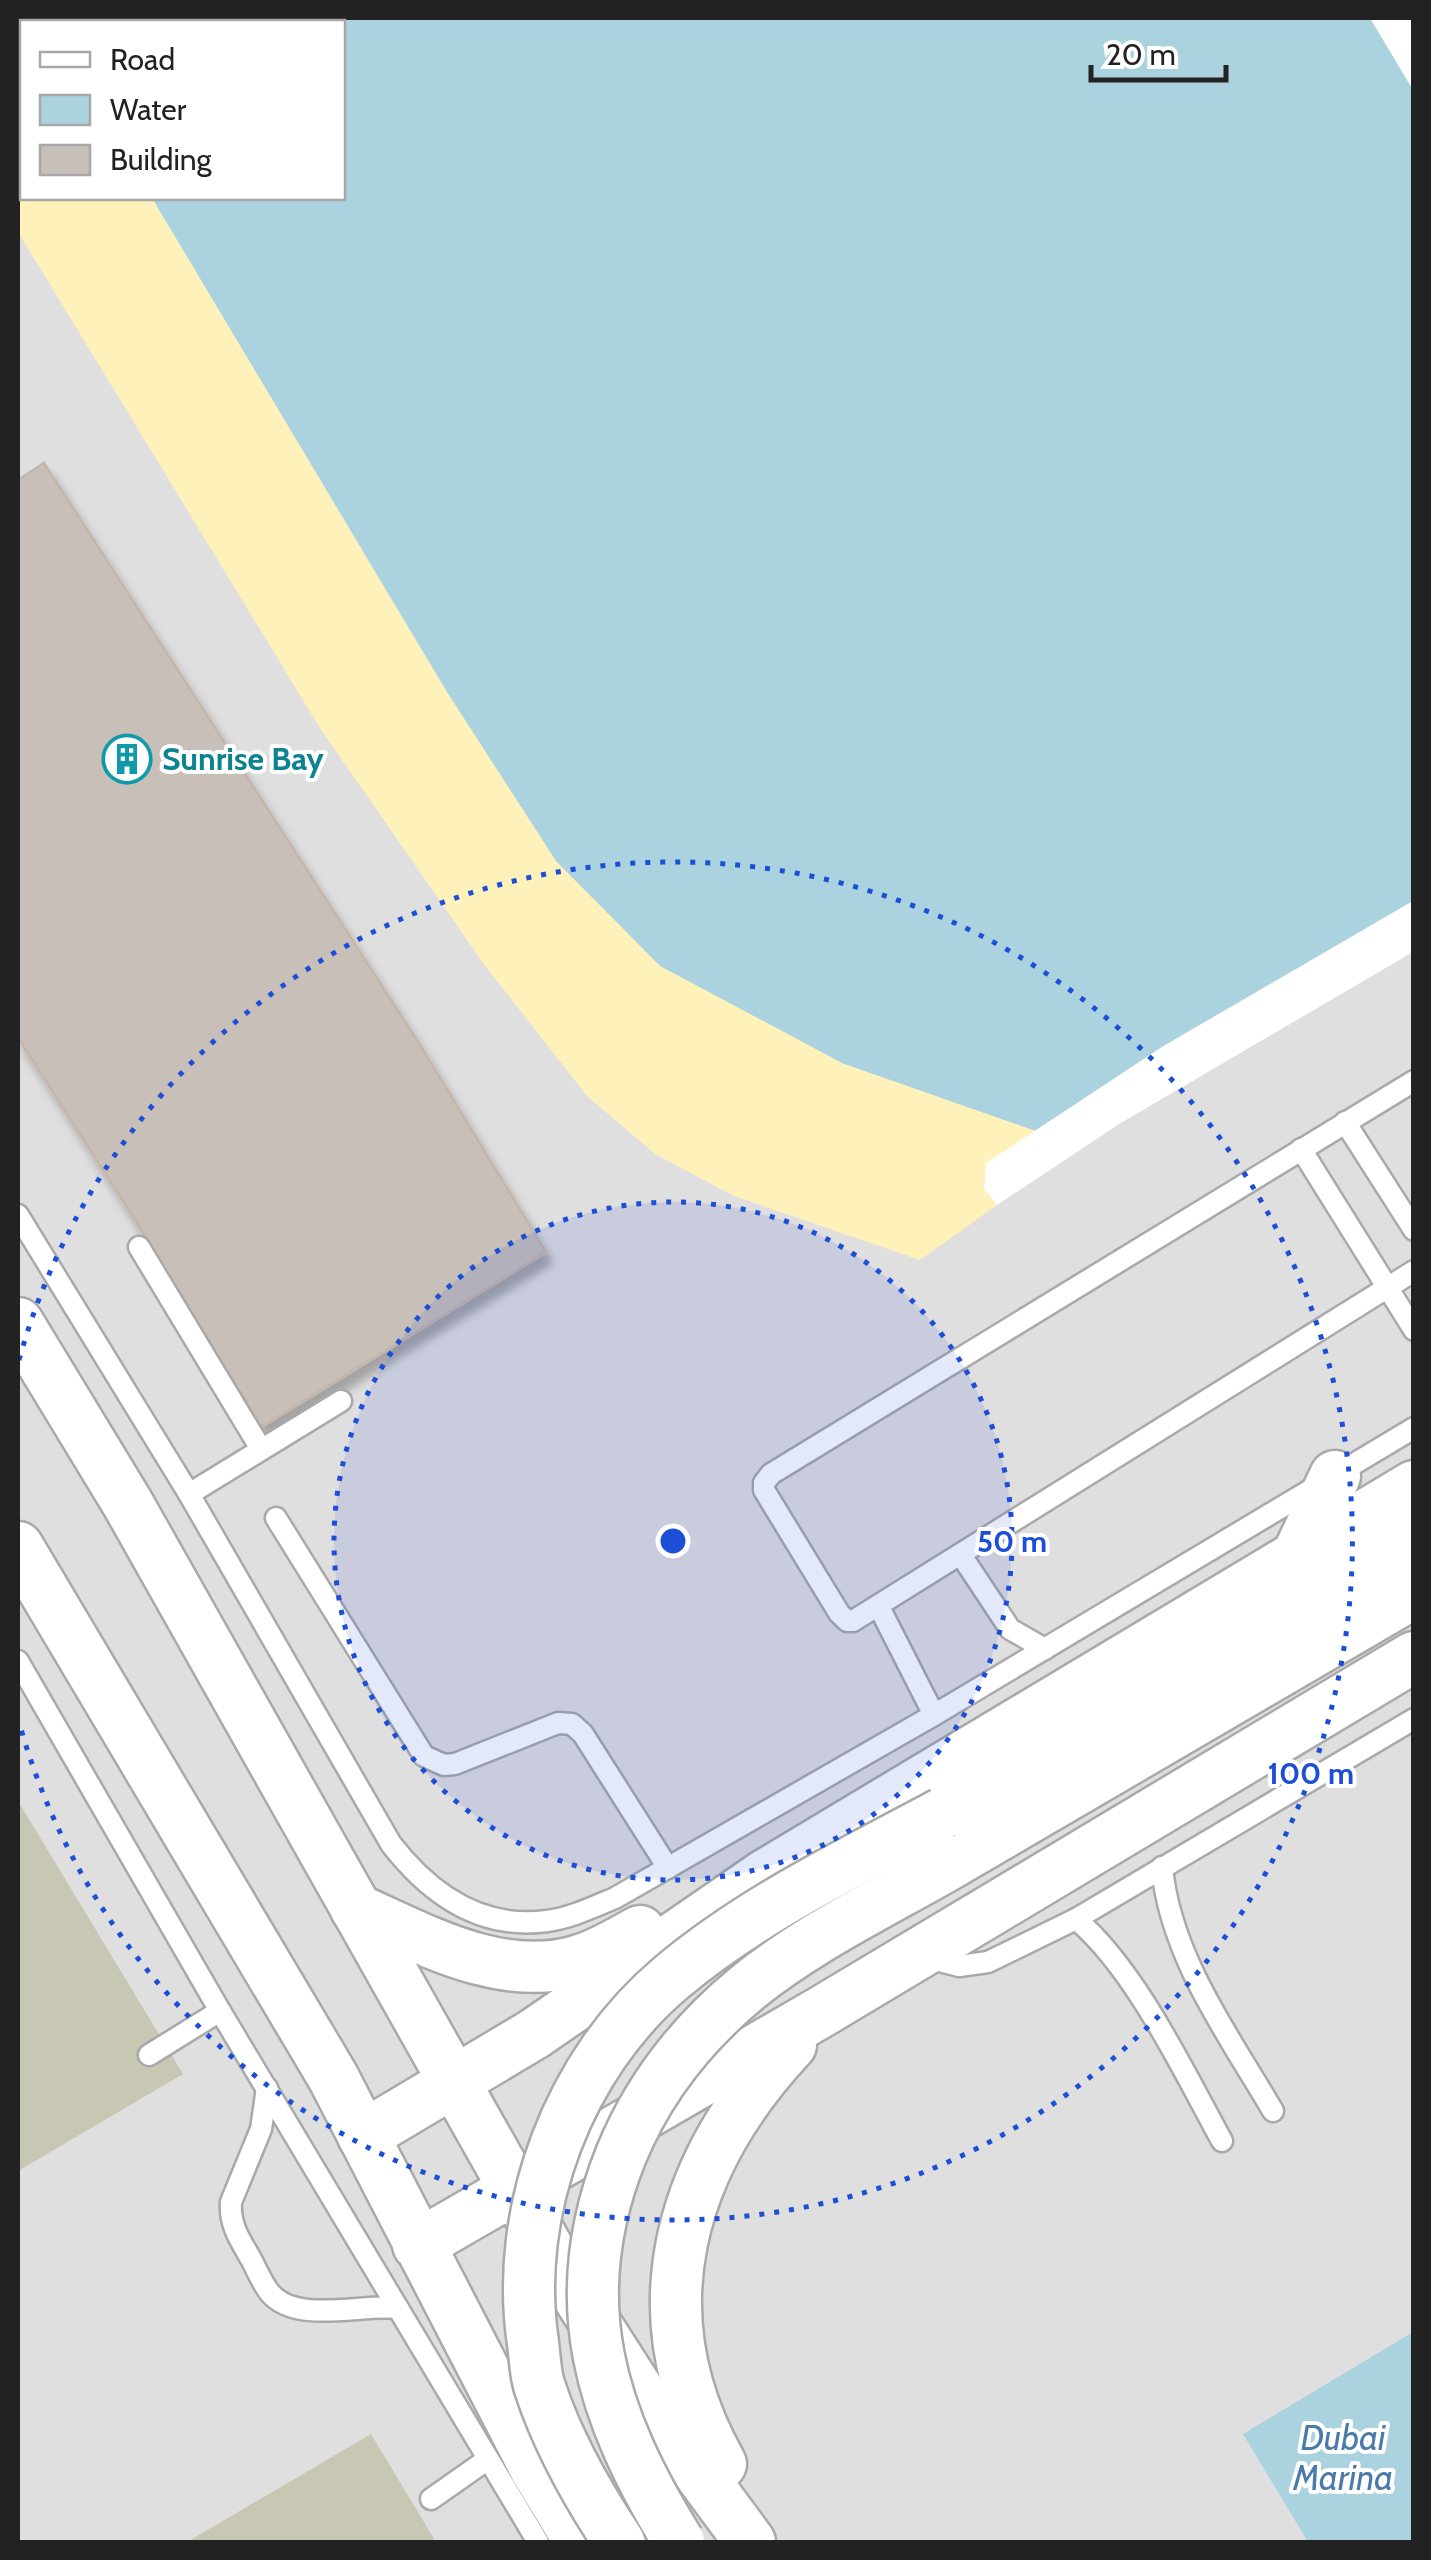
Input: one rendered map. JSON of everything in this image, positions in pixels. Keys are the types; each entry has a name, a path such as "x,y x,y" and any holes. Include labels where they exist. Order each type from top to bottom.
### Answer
{"street":[{"path":"18,1323 128,1504 596,2327 745,2537"},
{"path":"1298,1554 1335,1476"},
{"path":"363,2136 534,2034 766,1874 1414,1486"},
{"path":"619,2542 591,2500 539,2385 527,2276 534,2219 548,2165 584,2083 624,2022 717,1941 769,1908 943,1813 1414,1540"},
{"path":"18,1548 333,2078 535,2468 580,2542"},
{"path":"680,2542 636,2469 606,2386 591,2299 592,2262 608,2187 647,2100 676,2058 749,1986 790,1958 1414,1593"},
{"path":"418,2245 821,2012 1414,1657"},
{"path":"356,1909 484,1962 548,1966 578,1961 616,1945 716,1885 766,1874"},
{"path":"745,2537 732,2487 692,2404 679,2357 674,2309 679,2261 690,2214 710,2158 739,2106 821,2012"}],"lane":[{"path":"1414,1080 766,1477 766,1495 842,1618 853,1622 1414,1271"},
{"path":"1345,1122 1414,1230"},
{"path":"1301,1149 1414,1330"},
{"path":"18,1215 189,1494 391,1844 415,1874 446,1898 480,1914 517,1921 546,1921 576,1914 615,1898 934,1716 1414,1428"},
{"path":"139,1247 262,1450"},
{"path":"189,1494 341,1401"},
{"path":"276,1518 424,1756 444,1765 455,1764 558,1724 572,1724 584,1734 668,1868"},
{"path":"961,1555 1010,1629 1045,1648"},
{"path":"878,1607 934,1716"},
{"path":"18,1661 220,2012 538,2542"},
{"path":"918,1954 945,1964 988,1962 1076,1918 1414,1719"},
{"path":"1162,1868 1166,1903 1179,1939 1273,2112"},
{"path":"1076,1918 1112,1955 1166,2038 1222,2141"},
{"path":"149,2055 220,2012"},
{"path":"267,2086 261,2129 230,2212 236,2233 269,2292 289,2307 301,2310 398,2308"},
{"path":"431,2499 488,2459"}],"shaded area":[{"path":"18,18 44,18 20,20 20,200 153,200 447,692 1036,1131 1413,901 1413,2347 1345,2542 18,2542"},
{"path":"18,1801 183,2074 18,2171"},
{"path":"371,2434 436,2542 187,2542"}],"sand":[{"path":"18,18 44,18 20,20 20,200 153,200 447,692 842,1063 1036,1131 986,1164 984,1189 997,1205 920,1260 734,1196 655,1154 587,1096 483,963 320,728 18,232"}],"water":[{"path":"1413,18 1413,901 1162,1047 1036,1131 842,1063 660,966 556,861 447,692 153,200 345,200 345,20 46,20"},
{"name":"Dubai Marina","path":"1413,2332 1413,2542 1308,2542 1243,2434"}],"pier":[{"path":"1370,18 1413,18 1413,90"},
{"path":"1413,901 1413,952 1119,1124 997,1205 984,1189 986,1163 1162,1047"}],"building":[{"name":"Sunrise Bay","path":"44,463 417,1040 546,1252 261,1427 18,1038 18,480"}],"place":[{"name":"Sunrise Bay","path":"127,759"}]}
